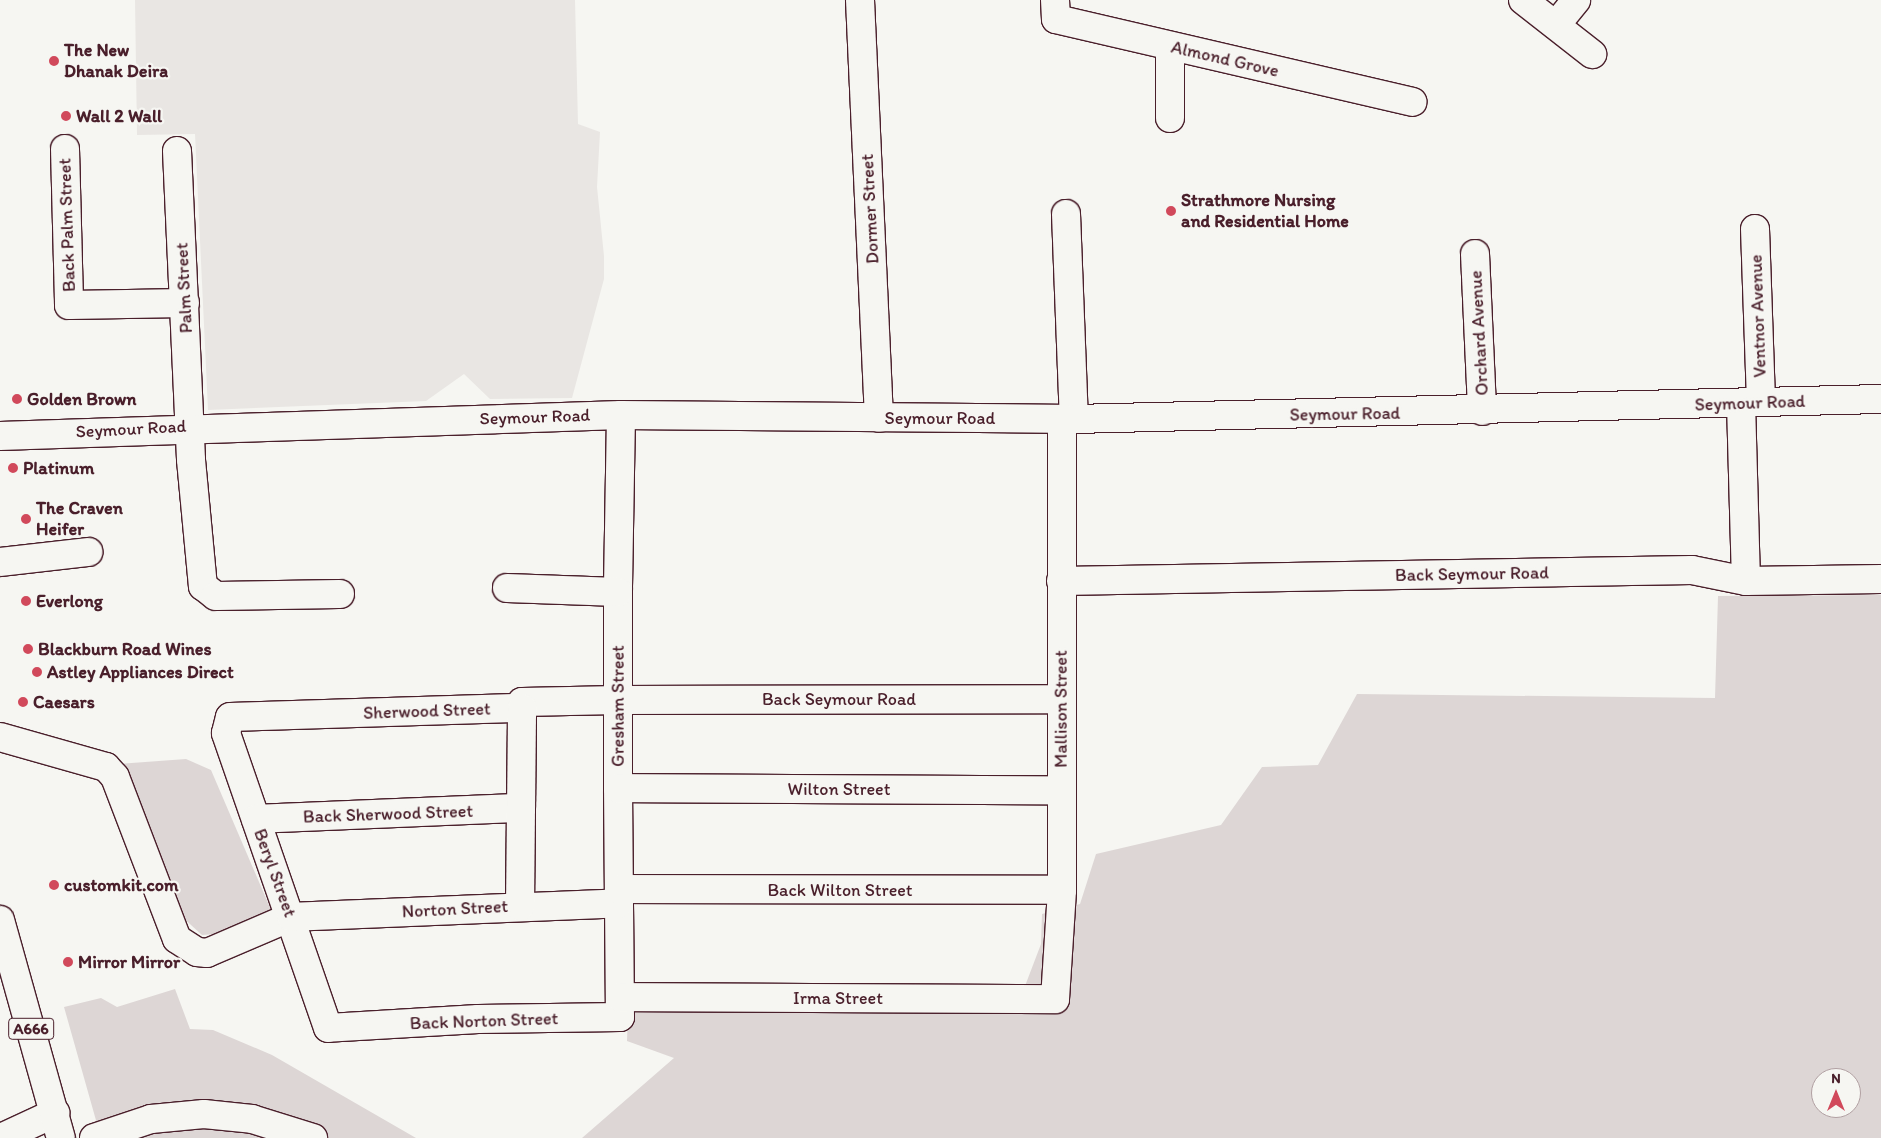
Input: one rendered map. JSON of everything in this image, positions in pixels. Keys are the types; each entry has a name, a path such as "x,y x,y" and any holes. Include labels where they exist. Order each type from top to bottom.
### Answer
{"main road":[{"name":"Dormer Street","path":"860,0 879,418"},
{"name":"Almond Grove","path":"1055,0 1056,19 1412,102"},
{"path":"1523,0 1592,54"},
{"path":"1556,25 1576,0"},
{"path":"1170,46 1170,118"},
{"name":"Back Palm Street","path":"64,149 69,305 184,303"},
{"name":"Palm Street","path":"178,151 190,426 202,586 216,596 340,594"},
{"name":"Mallison Street","path":"1055,999 1062,890 1061,581 1068,419 1066,214"},
{"name":"Ventnor Avenue","path":"1746,581 1755,229"},
{"name":"Orchard Avenue","path":"1475,254 1482,411"},
{"name":"Seymour Road","path":"0,436 190,426 621,415 1068,419 1482,411 1751,402 1881,400"},
{"name":"Gresham Street","path":"620,997 618,592 621,415"},
{"path":"0,562 88,552"},
{"name":"Back Seymour Road","path":"1061,581 1692,570 1746,581 1881,579"},
{"path":"507,588 618,592"},
{"name":"Back Seymour Road","path":"618,700 1060,699"},
{"name":"Sherwood Street","path":"230,717 522,708 522,702 618,700"},
{"path":"520,906 522,708"},
{"name":"Beryl Street","path":"230,717 226,733 328,1028"},
{"path":"0,737 106,767 115,777 177,939 188,949 207,953 291,917"},
{"name":"Wilton Street","path":"618,788 1061,790"},
{"name":"Back Sherwood Street","path":"256,819 520,808"},
{"name":"Back Wilton Street","path":"619,896 1062,890"},
{"name":"Norton Street","path":"291,917 520,906 619,896"},
{"name":"A666","path":"0,920 58,1125"},
{"name":"Irma Street","path":"620,997 1055,999"},
{"name":"Back Norton Street","path":"328,1028 478,1019 620,1017 620,997"},
{"path":"94,1138 150,1119 204,1114 252,1119 313,1138"},
{"path":"1,1138 58,1125"}],"shaded area":[{"path":"135,0 575,0 578,124 600,132 597,187 604,256 604,279 572,398 490,399 464,374 426,401 208,410 195,134 137,135"},
{"path":"1881,595 1881,1138 582,1138 674,1058 627,1041 629,983 1025,986 1041,944 1042,914 1080,904 1096,854 1221,825 1262,767 1318,765 1357,694 1715,698 1718,596"},
{"path":"186,759 211,770 271,910 215,934 202,935 180,915 118,764"},
{"path":"175,989 190,1029 213,1030 272,1055 416,1138 101,1138 64,1007 101,998 117,1007"}],"place":[{"name":"The New Dhanak Deira","path":"54,61"},
{"name":"Wall 2 Wall","path":"66,116"},
{"name":"Strathmore Nursing and Residential Home","path":"1171,211"},
{"name":"Golden Brown","path":"17,399"},
{"name":"Platinum","path":"13,468"},
{"name":"The Craven Heifer","path":"26,519"},
{"name":"Everlong","path":"26,601"},
{"name":"Blackburn Road Wines","path":"28,649"},
{"name":"Astley Appliances Direct","path":"37,672"},
{"name":"Caesars","path":"23,702"},
{"name":"customkit.com","path":"54,885"},
{"name":"Mirror Mirror","path":"68,962"}]}
